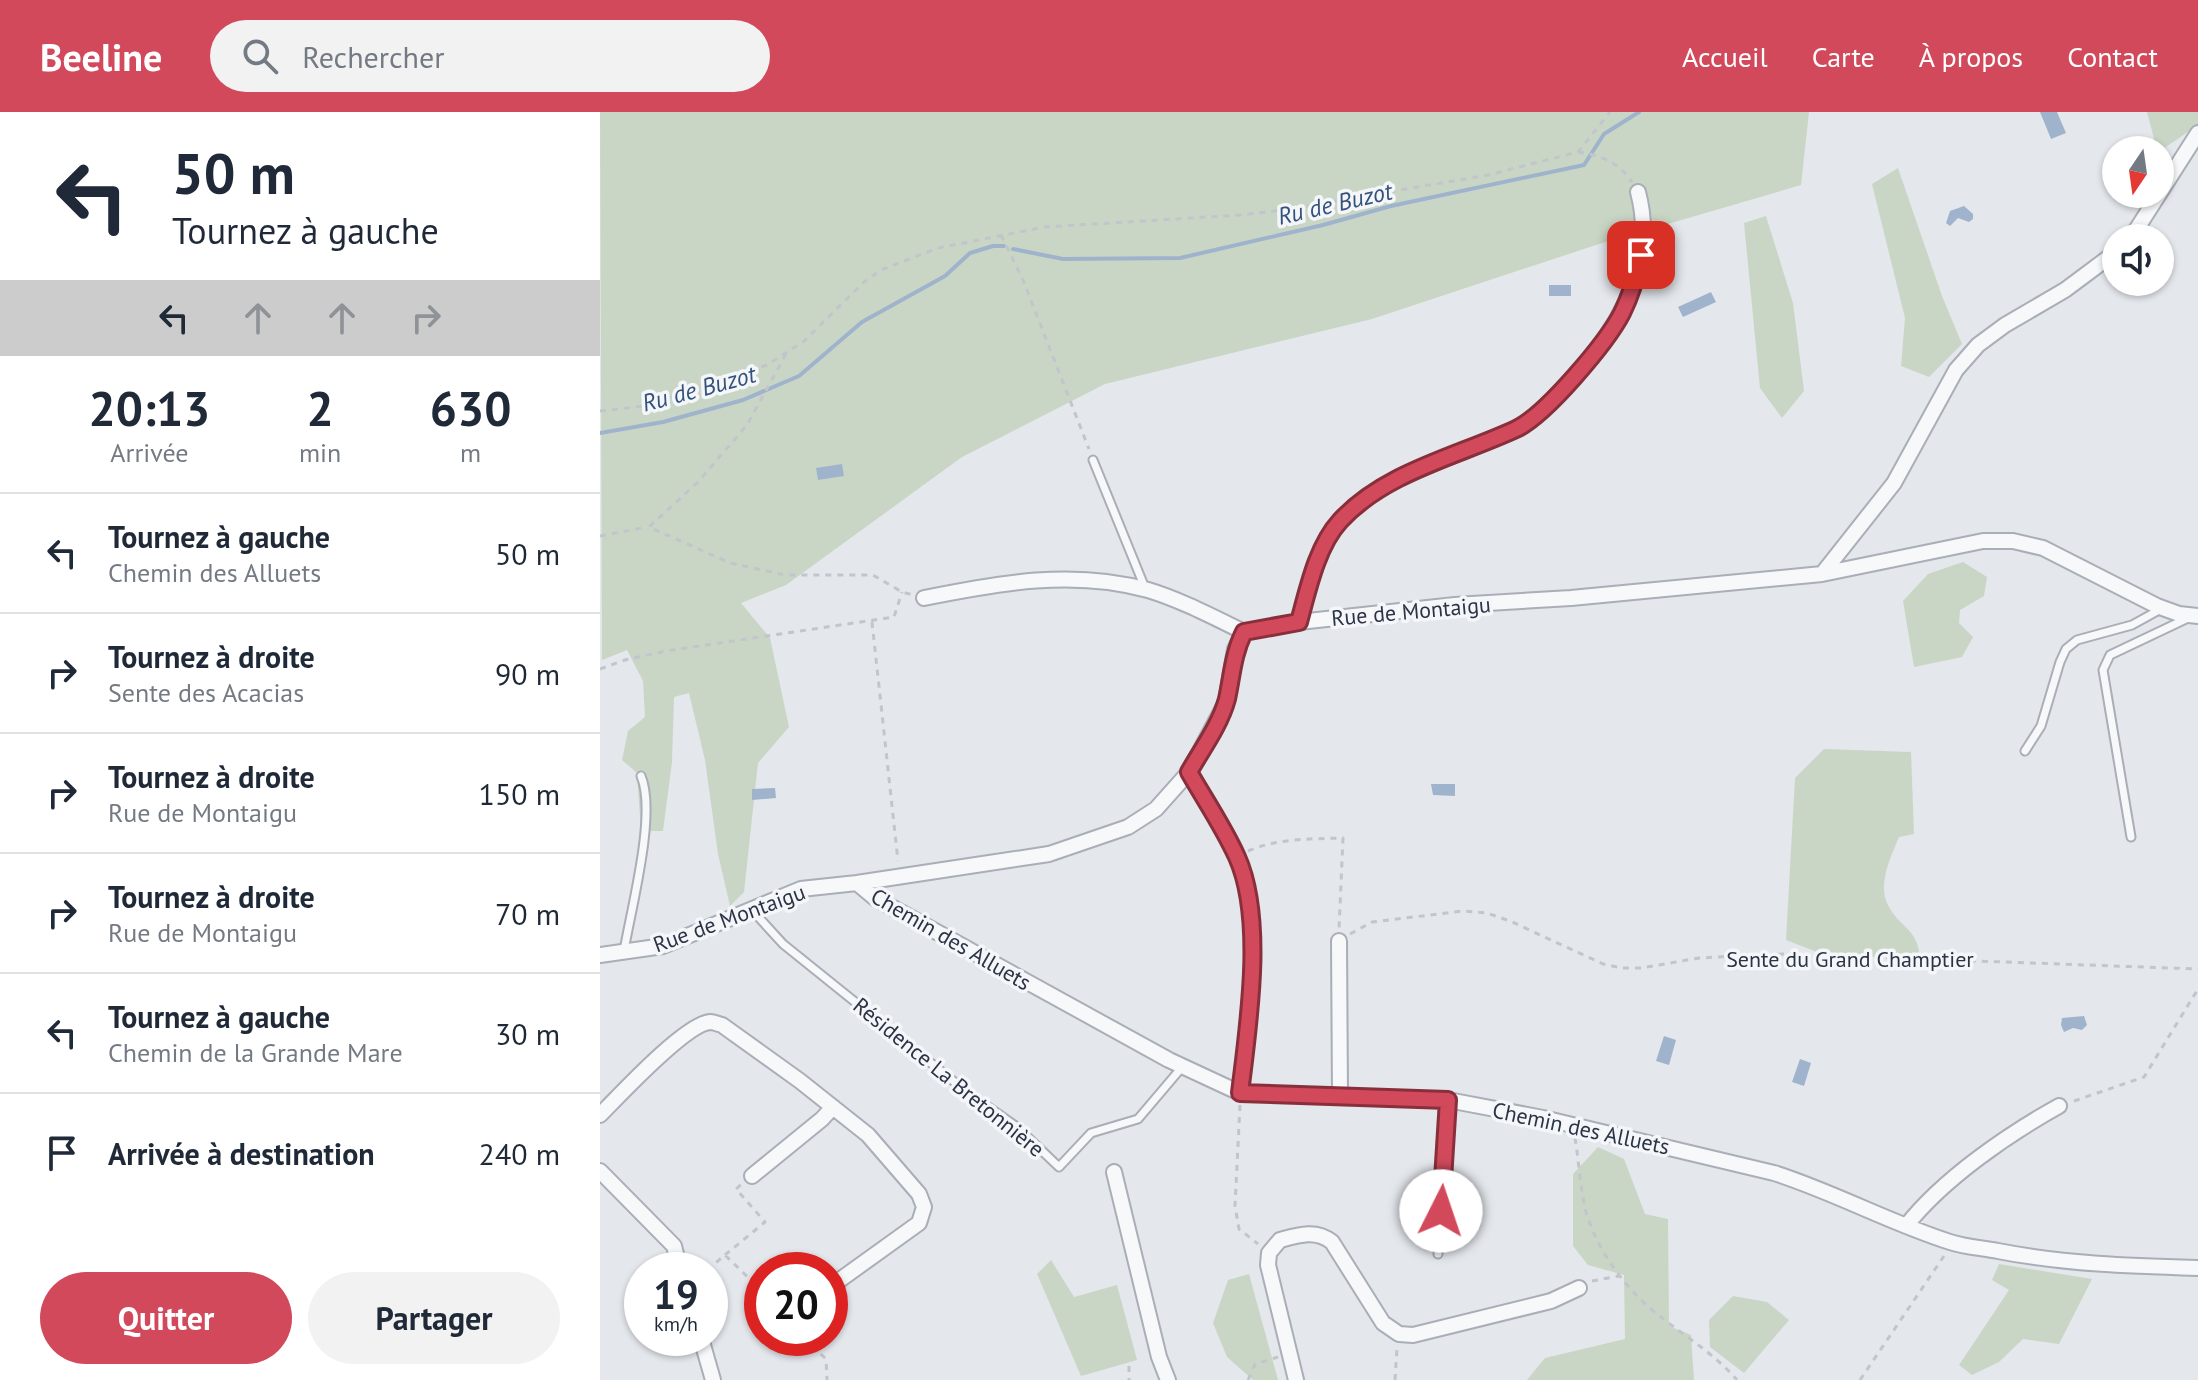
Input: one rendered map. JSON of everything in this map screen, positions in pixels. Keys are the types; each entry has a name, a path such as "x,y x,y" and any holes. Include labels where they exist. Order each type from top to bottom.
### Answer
{"street":[{"path":"2140,224 2198,133"},
{"path":"1299,622 1322,550 1338,523 1361,500 1439,460 1520,427 1545,407 1580,371 1622,313 1637,271 1644,238 1644,213 1638,192"},
{"path":"1822,574 1894,483 1928,416 1956,370 1978,345 2005,325 2065,290 2102,262"},
{"name":"Rue de Montaigu","path":"600,955 663,946 801,889 1049,854 1128,827 1156,809 1189,772 1226,702 1235,649 1244,632 1299,622 1455,605 1571,598 1822,574 1983,541 2013,541 2043,548 2163,608 2196,616"},
{"path":"924,598 1007,582 1056,578 1146,590 1244,632"},
{"path":"1189,772 1238,858 1246,891 1252,971 1240,1093"},
{"name":"Chemin des Alluets","path":"857,883 875,898 1183,1066 1240,1093 1448,1100 1573,1125 1774,1173 1953,1243 2028,1257 2113,1265 2198,1268"},
{"path":"1339,941 1340,1096"},
{"path":"600,1115 691,1030 708,1022 722,1025 868,1135 919,1194 924,1207 919,1223 848,1274"},
{"path":"1906,1226 1923,1204 2017,1129 2059,1106"},
{"path":"752,1176 833,1107"},
{"path":"600,1171 674,1246 676,1252"},
{"path":"1114,1172 1159,1357 1168,1380"},
{"path":"1296,1380 1268,1265 1269,1253 1280,1240 1316,1233 1326,1237 1383,1323 1399,1334 1413,1335 1551,1301 1579,1288"},
{"path":"706,1356 713,1380"}],"lane":[{"path":"1093,460 1146,590"},
{"path":"2025,751 2041,726 2066,649 2077,640 2132,625 2163,608"},
{"path":"2131,837 2103,670 2110,655 2196,616"},
{"path":"624,953 646,824 646,798 641,776"},
{"name":"Résidence La Bretonnière","path":"752,910 783,944 967,1092 1017,1127 1059,1167 1091,1133 1138,1119 1183,1066"},
{"path":"1438,1254 1448,1100"}],"path":[{"path":"1578,152 1610,112"},
{"path":"600,411 645,406 767,365 804,341 864,282 881,270 938,248 1045,227 1283,210 1488,175 1578,152 1598,156 1617,165 1638,192"},
{"path":"1001,235 1023,280 1093,460"},
{"path":"600,536 649,527 698,482 747,425 787,353"},
{"path":"649,527 730,563 785,575 873,575 902,592 924,598"},
{"path":"600,669 666,651 894,617 902,592"},
{"path":"871,621 900,877"},
{"path":"1238,858 1268,843 1343,838 1339,941"},
{"name":"Sente du Grand Champtier","path":"1339,941 1372,922 1463,911 1487,913 1510,921 1603,964 1622,968 1641,968 1699,958 1782,954 2198,969"},
{"path":"2059,1106 2144,1077 2198,989"},
{"path":"1240,1093 1235,1206 1239,1229 1269,1253"},
{"path":"1573,1125 1587,1212 1619,1276 1651,1309 1692,1339 1737,1380"},
{"path":"728,1253 765,1222 736,1189 752,1176"},
{"path":"1860,1380 1953,1243"},
{"path":"728,1258 744,1273"},
{"path":"1579,1288 1593,1280 1619,1276"},
{"path":"1395,1380 1399,1334"},
{"path":"1248,1380 1255,1364 1290,1354"},
{"path":"823,1356 826,1359 827,1380"},
{"path":"1129,1366 1129,1380"}],"green space":[{"path":"600,112 1809,112 1801,185 1599,244 1372,319 1105,384 962,457 786,585 741,603 770,638 789,727 758,763 744,892 730,906 718,854 705,760 689,693 674,697 672,762 663,831 641,831 637,773 622,760 628,731 645,717 643,681 627,650 602,660"},
{"path":"2147,112 2198,112 2198,125 2174,141 2174,136 2153,136"},
{"path":"1898,168 1962,344 1929,377 1901,366 1905,318 1872,184"},
{"path":"1766,216 1793,303 1804,391 1782,418 1760,388 1744,223"},
{"path":"1963,562 1987,577 1984,596 1960,610 1959,623 1973,637 1962,657 1914,667 1903,601 1928,574"},
{"path":"1824,749 1911,752 1914,834 1899,837 1886,871 1884,889 1892,913 1916,940 1920,959 1822,954 1786,940 1795,778"},
{"path":"1598,1147 1624,1159 1645,1214 1668,1219 1669,1326 1691,1335 1694,1380 1527,1380 1545,1358 1625,1339 1624,1275 1588,1265 1573,1246 1573,1174"},
{"path":"1051,1260 1074,1297 1117,1285 1137,1360 1081,1376 1037,1274"},
{"path":"1999,1264 2092,1279 2059,1344 2023,1339 1999,1362 1972,1375 1959,1365 2009,1290 1992,1280"},
{"path":"1249,1274 1278,1380 1253,1380 1227,1357 1213,1323 1228,1280"},
{"path":"1733,1296 1767,1302 1789,1320 1744,1373 1710,1347 1709,1320"}],"water":[{"path":"2040,112 2057,112 2066,133 2051,139"},
{"path":"1964,206 1973,214 1973,219 1969,222 1958,218 1950,226 1946,223 1950,211"},
{"path":"1549,285 1571,285 1571,296 1549,296"},
{"path":"1711,292 1716,302 1683,317 1678,307"},
{"path":"842,464 844,476 818,480 816,468"},
{"path":"1431,784 1455,784 1455,796 1433,795"},
{"path":"775,788 776,798 752,800 752,789"},
{"path":"2084,1016 2087,1025 2082,1030 2073,1028 2064,1032 2062,1018"},
{"path":"1664,1036 1676,1040 1669,1065 1656,1061"},
{"path":"1800,1059 1811,1063 1804,1086 1792,1082"}],"waterway":[{"name":"Ru de Buzot","path":"1013,249 1063,259 1180,258 1391,206 1584,165 1604,134 1639,112"},
{"name":"Ru de Buzot","path":"600,433 663,422 743,400 799,376 862,322 945,276 970,253 1004,246"}],"route":[{"path":"1441,1211 1448,1100 1240,1093 1252,971 1246,891 1238,858 1189,772 1226,702 1235,649 1244,632 1299,622 1322,550 1338,523 1361,500 1439,460 1520,427 1545,407 1580,371 1622,313 1641,255"}]}
